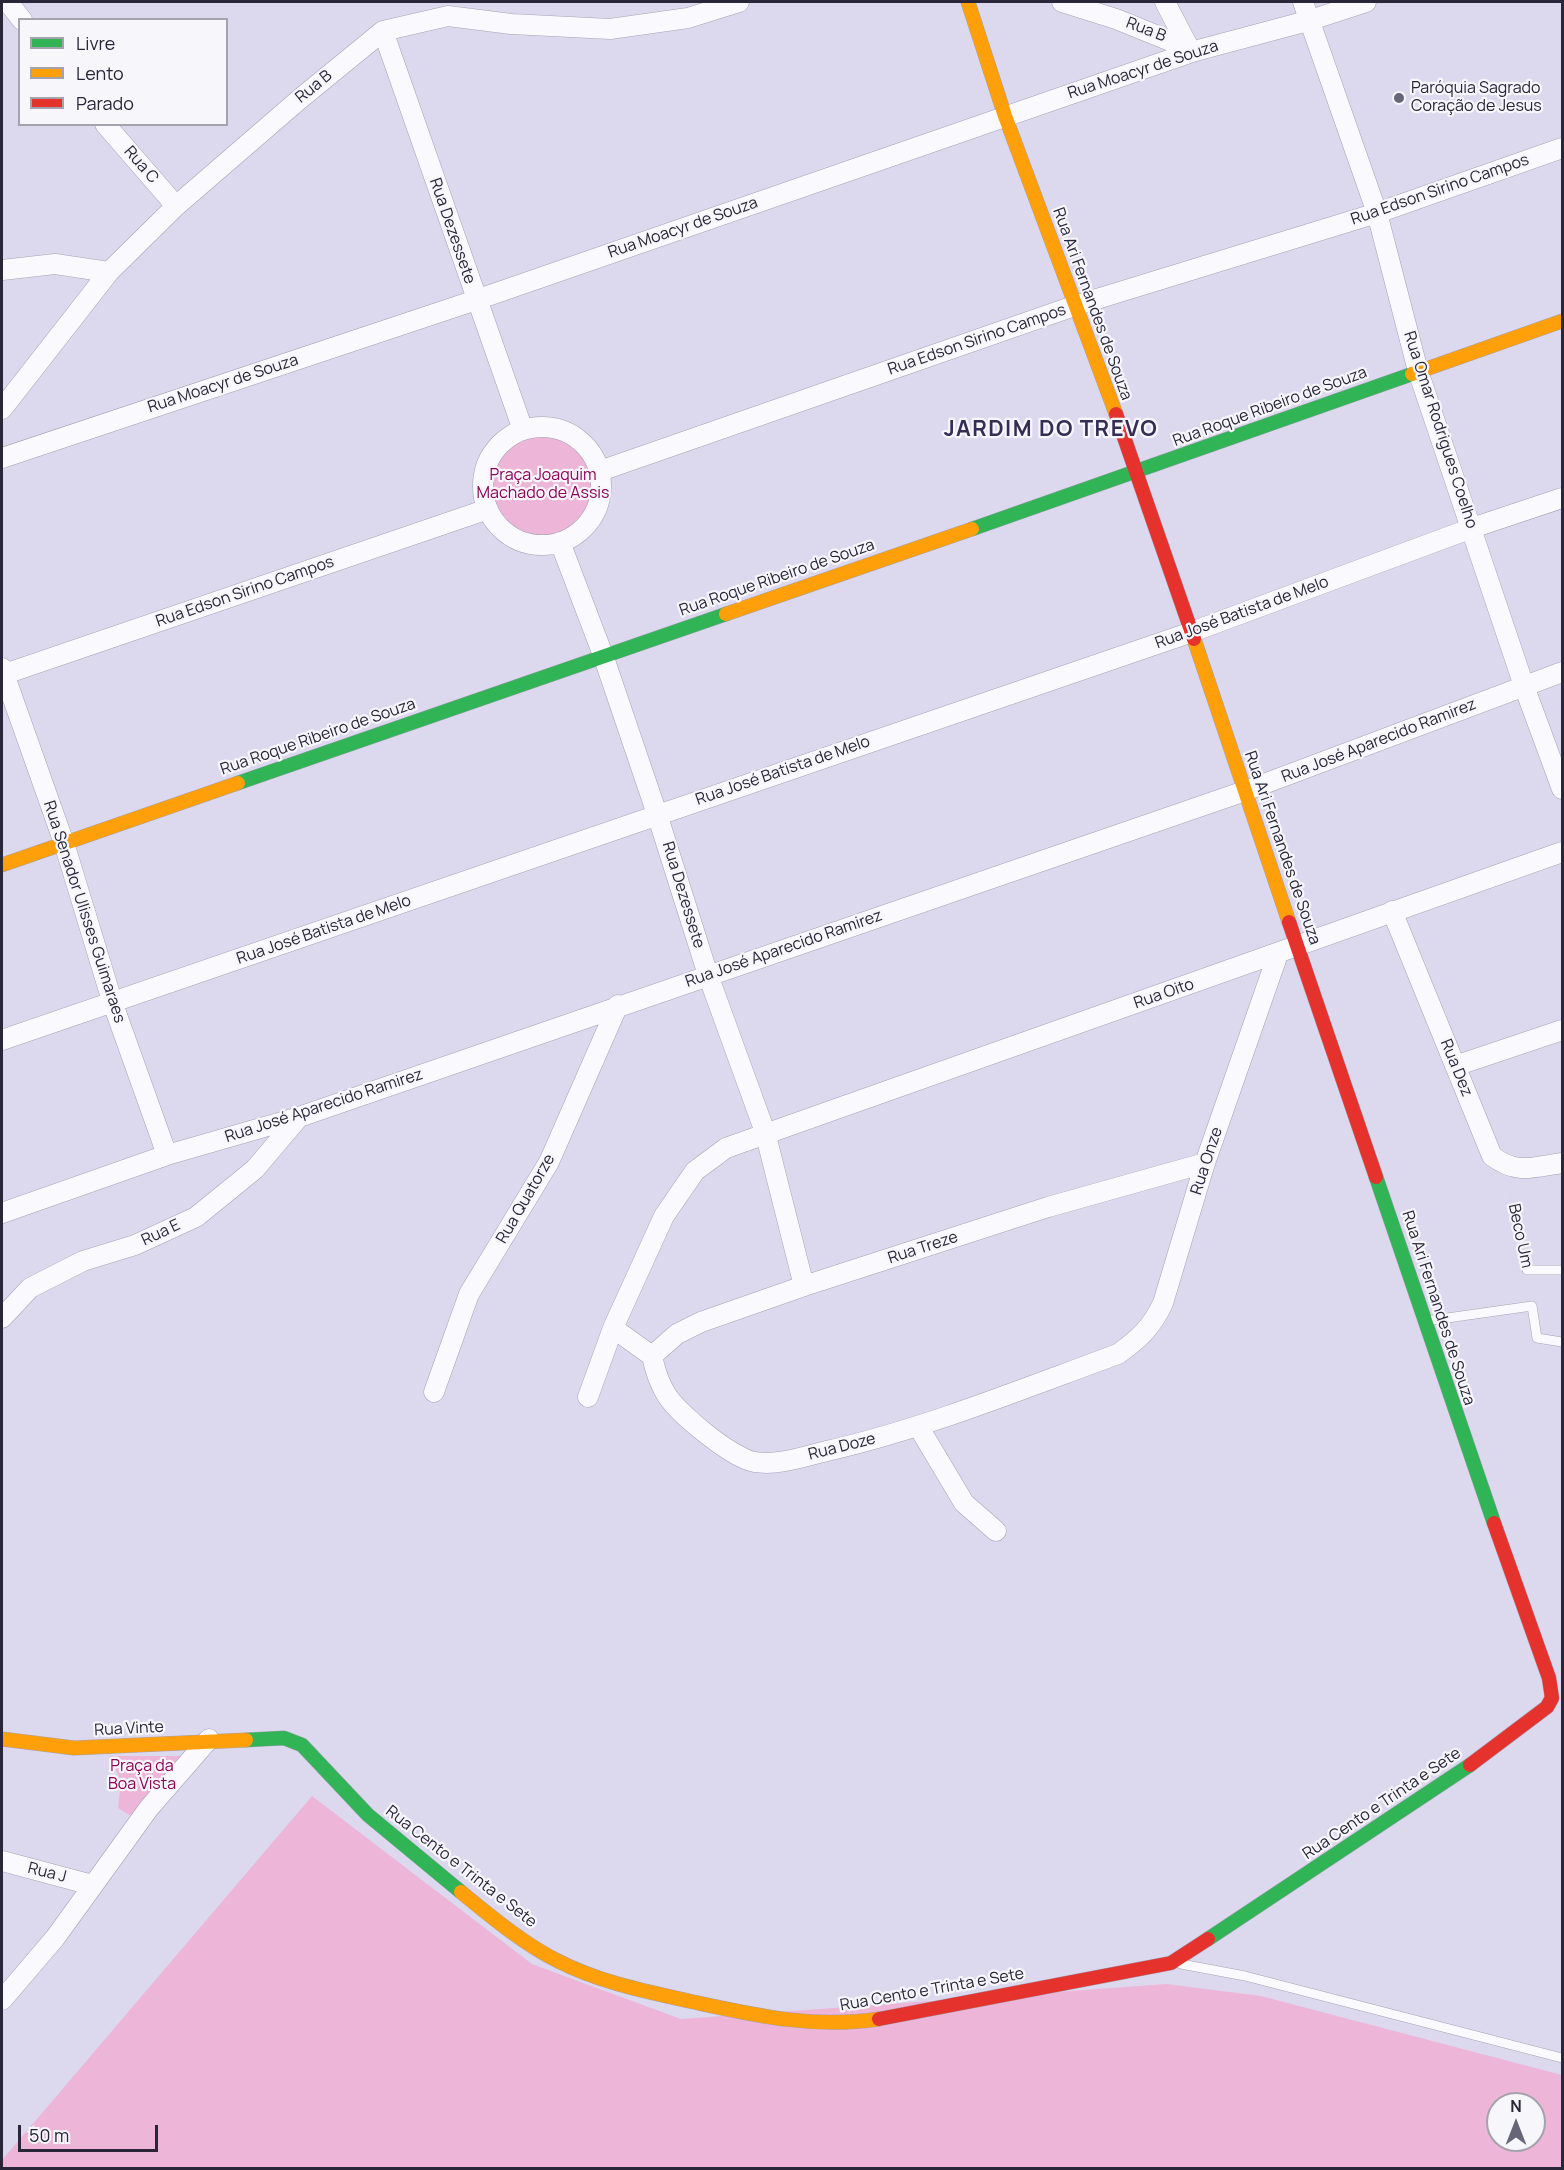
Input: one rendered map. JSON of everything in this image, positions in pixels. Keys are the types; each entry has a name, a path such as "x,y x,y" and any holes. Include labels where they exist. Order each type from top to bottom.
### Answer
{"street":[{"path":"8,2 20,18"},
{"name":"Rua B","path":"2,409 109,272 176,206 383,31 448,16 511,24 610,29 688,18 739,2"},
{"name":"Rua Ari Fernandes de Souza","path":"968,2 1005,116 1137,472 1189,633 1299,946 1468,1450 1549,1678 1552,1698 1547,1707"},
{"name":"Rua B","path":"1062,2 1116,19 1192,49"},
{"path":"1165,2 1192,49"},
{"name":"Rua Omar Rodrigues Coelho","path":"1303,2 1377,213 1418,371 1473,528 1524,686 1563,789"},
{"name":"Rua Moacyr de Souza","path":"2,458 476,300 1192,49 1311,20 1366,2"},
{"name":"Rua Dezessete","path":"383,31 523,430"},
{"name":"Rua C","path":"107,126 176,206"},
{"name":"Rua Edson Sirino Campos","path":"600,471 1074,306 1377,213 1563,147"},
{"path":"2,270 55,264 109,272"},
{"name":"Rua Roque Ribeiro de Souza","path":"2,865 1137,472 1563,321"},
{"path":"542,427 561,430 579,439 592,453 600,471 601,489 594,514 576,534 560,542 543,545 526,542 510,535 497,524 488,509 483,490 485,471 493,453 506,439 523,430 542,427"},
{"name":"Rua José Batista de Melo","path":"2,1040 113,1004 657,814 1189,633 1473,528 1563,498"},
{"name":"Rua Edson Sirino Campos","path":"2,672 488,509"},
{"name":"Rua Dezessete","path":"560,542 603,655 708,975 765,1132 804,1286"},
{"name":"Rua Senador Ulisses Guimaraes","path":"2,672 64,843 113,1004 167,1155"},
{"name":"Rua José Aparecido Ramirez","path":"2,1213 167,1155 299,1117 618,1005 1245,791 1563,672"},
{"name":"Rua Oito","path":"765,1132 1278,954 1392,911 1563,852"},
{"name":"Rua Dez","path":"1392,911 1492,1156 1505,1166"},
{"name":"Rua Onze","path":"1118,1354 1142,1337 1155,1321 1163,1303 1205,1163 1278,954"},
{"name":"Rua Quatorze","path":"434,1392 469,1294 549,1162 618,1005"},
{"path":"1455,1066 1563,1030"},
{"name":"Rua E","path":"2,1318 30,1288 83,1261 135,1245 196,1217 255,1169 299,1117"},
{"path":"588,1397 613,1328 664,1216 695,1171 726,1148 765,1132"},
{"name":"Rua Treze","path":"652,1356 677,1334 700,1322 1048,1207 1205,1163"},
{"path":"1505,1166 1516,1170 1563,1163"},
{"path":"613,1328 652,1356"},
{"name":"Rua Doze","path":"652,1356 656,1377 667,1397 734,1455 755,1462 783,1461 918,1426 1118,1354"},
{"path":"918,1426 964,1503 996,1531"},
{"name":"Rua Cento e Trinta e Sete","path":"260,1738 284,1737 302,1745 368,1815 525,1940 555,1960 591,1977 648,1992 749,2014 807,2023 844,2024 899,2016 1171,1963 1445,1784 1547,1707"},
{"name":"Rua Vinte","path":"2,1739 75,1748 260,1738"},
{"path":"2,2000 55,1938 92,1884 150,1808 209,1739"},
{"name":"Rua J","path":"2,1862 92,1884"}],"lane":[{"path":"1527,1270 1563,1270"},
{"path":"1426,1321 1532,1306 1537,1338 1563,1342"},
{"path":"1547,1707 1563,1698"},
{"path":"1171,1963 1202,1965 1563,2058"}],"path":[{"name":"Beco Um","path":"1505,1166 1527,1270"}],"green space":[{"name":"Praça Joaquim Machado de Assis","path":"543,430 564,434 582,446 594,464 598,485 594,506 582,524 564,536 543,540 522,536 504,524 492,506 488,485 492,464 504,446 522,434"},
{"name":"Praça da Boa Vista","path":"109,1756 181,1756 183,1758 134,1818 118,1808 121,1781"},
{"path":"312,1796 532,1964 681,2019 1166,1984 1261,1996 1562,2075 1562,2168 2,2168 2,2160"}],"traffic: fast":[{"path":"972,529 1412,374"},
{"path":"238,783 726,614"},
{"path":"1376,1177 1494,1523"},
{"path":"246,1740 284,1738 302,1745 368,1815 461,1892"},
{"path":"1208,1939 1470,1765"}],"traffic: slow":[{"path":"968,2 1005,116 1116,414"},
{"path":"1412,374 1562,321"},
{"path":"726,614 972,529"},
{"path":"1194,639 1289,922"},
{"path":"2,865 238,783"},
{"path":"2,1739 74,1748 246,1740"},
{"path":"461,1892 533,1947 574,1968 606,1980 689,2001 783,2019 830,2022 879,2019"}],"traffic: jam":[{"path":"1116,414 1194,639"},
{"path":"1289,922 1376,1177"},
{"path":"1470,1765 1547,1707 1552,1698 1549,1678 1494,1523"},
{"path":"879,2019 1171,1963 1208,1939"}],"place":[{"name":"Paróquia Sagrado Coração de Jesus","path":"1399,98"}],"district":[{"name":"JARDIM DO TREVO","path":"1051,430"}]}
